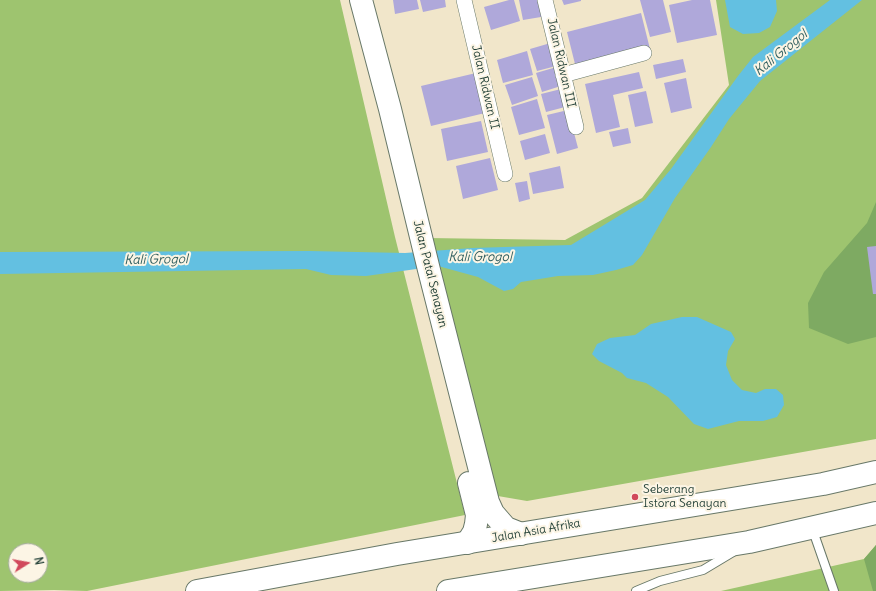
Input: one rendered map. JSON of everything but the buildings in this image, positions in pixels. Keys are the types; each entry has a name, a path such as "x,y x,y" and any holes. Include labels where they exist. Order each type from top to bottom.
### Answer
{"main road":[{"name":"Jalan Patal Senayan","path":"350,0 414,231"},
{"name":"Jalan Patal Senayan","path":"361,0 390,110 414,231 477,515 474,532 467,543"},
{"name":"Jalan Patal Senayan","path":"423,271 488,502 493,513 506,528 521,534"},
{"name":"Jalan Asia Afrika","path":"197,591 397,554 822,484 876,472"},
{"path":"448,591 749,542 876,513"}],"street":[{"name":"Jalan Ridwan II","path":"464,0 505,174"},
{"name":"Jalan Ridwan III","path":"545,0 576,127"},
{"path":"564,76 644,53"}],"lane":[{"path":"812,528 834,591"},
{"path":"636,591 660,581 703,570 749,542"}],"green space":[{"path":"0,0 340,0 395,237 465,515 87,591 0,591"},
{"path":"716,0 876,0 876,439 527,501 492,495 428,238 565,240 642,198 729,85"},
{"path":"876,202 876,337 848,344 809,328 808,303 824,272 867,223"},
{"path":"876,545 876,591 721,591 864,559"},
{"path":"876,545 876,591 873,591 864,559"}],"water":[{"path":"725,0 776,0 777,11 770,27 759,33 743,34 730,27"},
{"name":"Kali Grogol","path":"830,0 862,0 760,81 729,119 675,198 642,255 633,265 593,275 558,276 521,282 513,289 504,291 478,277 438,266 366,276 331,275 306,269 0,274 0,252 309,251 405,253 472,248 571,245 645,200 671,169 753,57"},
{"path":"682,317 697,317 731,332 735,339 728,351 726,365 732,380 742,390 756,393 765,389 776,389 783,395 784,405 777,417 763,421 739,421 708,429 694,424 668,397 646,383 627,378 622,373 599,361 592,354 597,344 610,338 635,335 651,324"}],"place":[{"name":"Seberang Istora Senayan","path":"635,497"}]}
